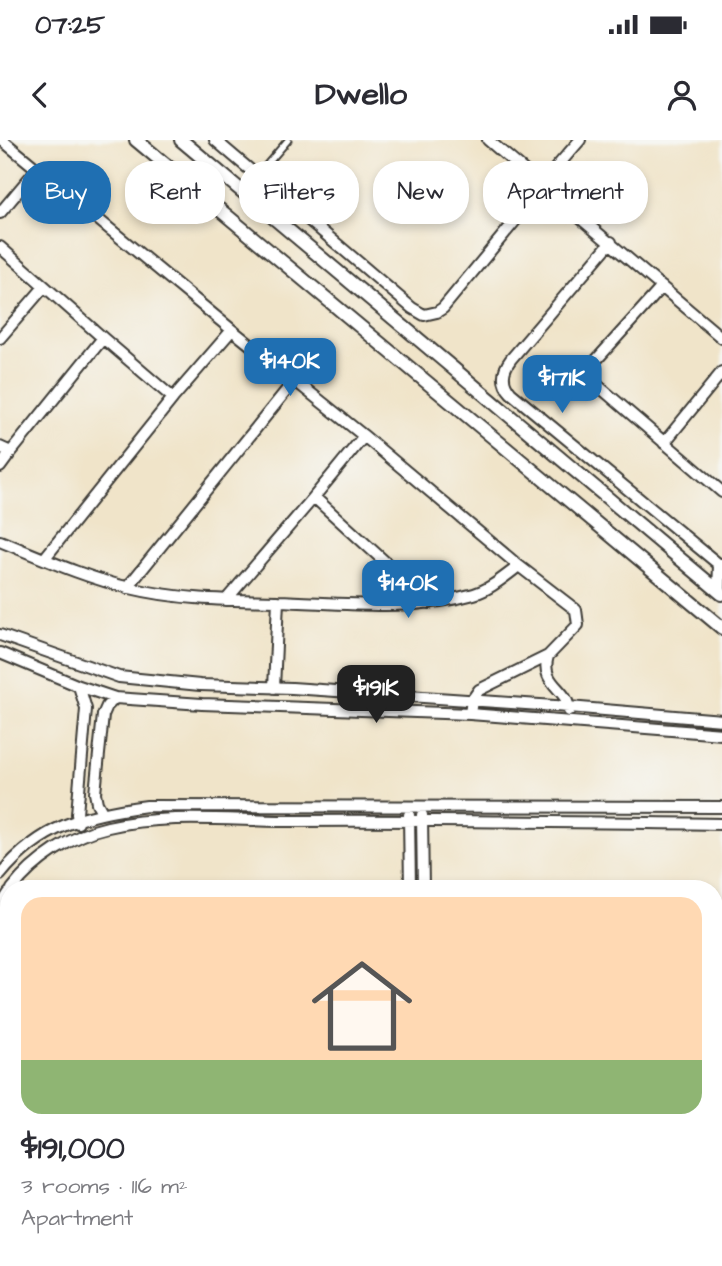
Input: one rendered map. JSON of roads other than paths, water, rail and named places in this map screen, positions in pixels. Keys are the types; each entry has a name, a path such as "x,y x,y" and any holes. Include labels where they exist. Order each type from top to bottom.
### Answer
{"street":[{"path":"2,140 27,161"},
{"path":"136,140 722,628"},
{"path":"181,140 720,592"},
{"path":"215,140 240,161"},
{"path":"488,140 513,161"},
{"path":"563,161 580,140"},
{"path":"0,214 21,188"},
{"path":"104,224 519,566 551,589 578,614 578,625 548,656 484,686 472,700 470,714"},
{"path":"313,224 424,315 437,312 510,224"},
{"path":"589,224 722,338"},
{"path":"611,242 506,365 503,378 507,389 721,566 720,592"},
{"path":"0,247 173,398"},
{"path":"344,278 358,263"},
{"path":"0,338 44,287"},
{"path":"662,287 590,367 588,377 722,492"},
{"path":"44,559 173,398 232,330"},
{"path":"0,467 5,449 103,338"},
{"path":"664,443 722,372"},
{"path":"127,588 294,381"},
{"path":"522,427 534,412"},
{"path":"226,600 364,436"},
{"path":"314,497 430,603"},
{"path":"0,541 127,588 172,596 226,600 358,605 430,603 478,593 519,566"},
{"path":"274,688 278,601"},
{"path":"0,635 119,677 200,685 472,700 722,720"},
{"path":"0,653 115,698 470,714 722,734"},
{"path":"548,656 548,677 567,701 569,722"},
{"path":"79,686 86,709 76,819 84,834"},
{"path":"292,688 292,706"},
{"path":"102,812 95,793 103,715 115,698"},
{"path":"408,805 410,880"},
{"path":"423,805 423,880"},
{"path":"0,875 24,851 50,832 76,819 102,812 147,806 722,807"},
{"path":"599,822 601,806"},
{"path":"21,880 35,865 84,834 133,822 422,820 722,824"}],"lane":[{"path":"270,161 288,140"}]}
